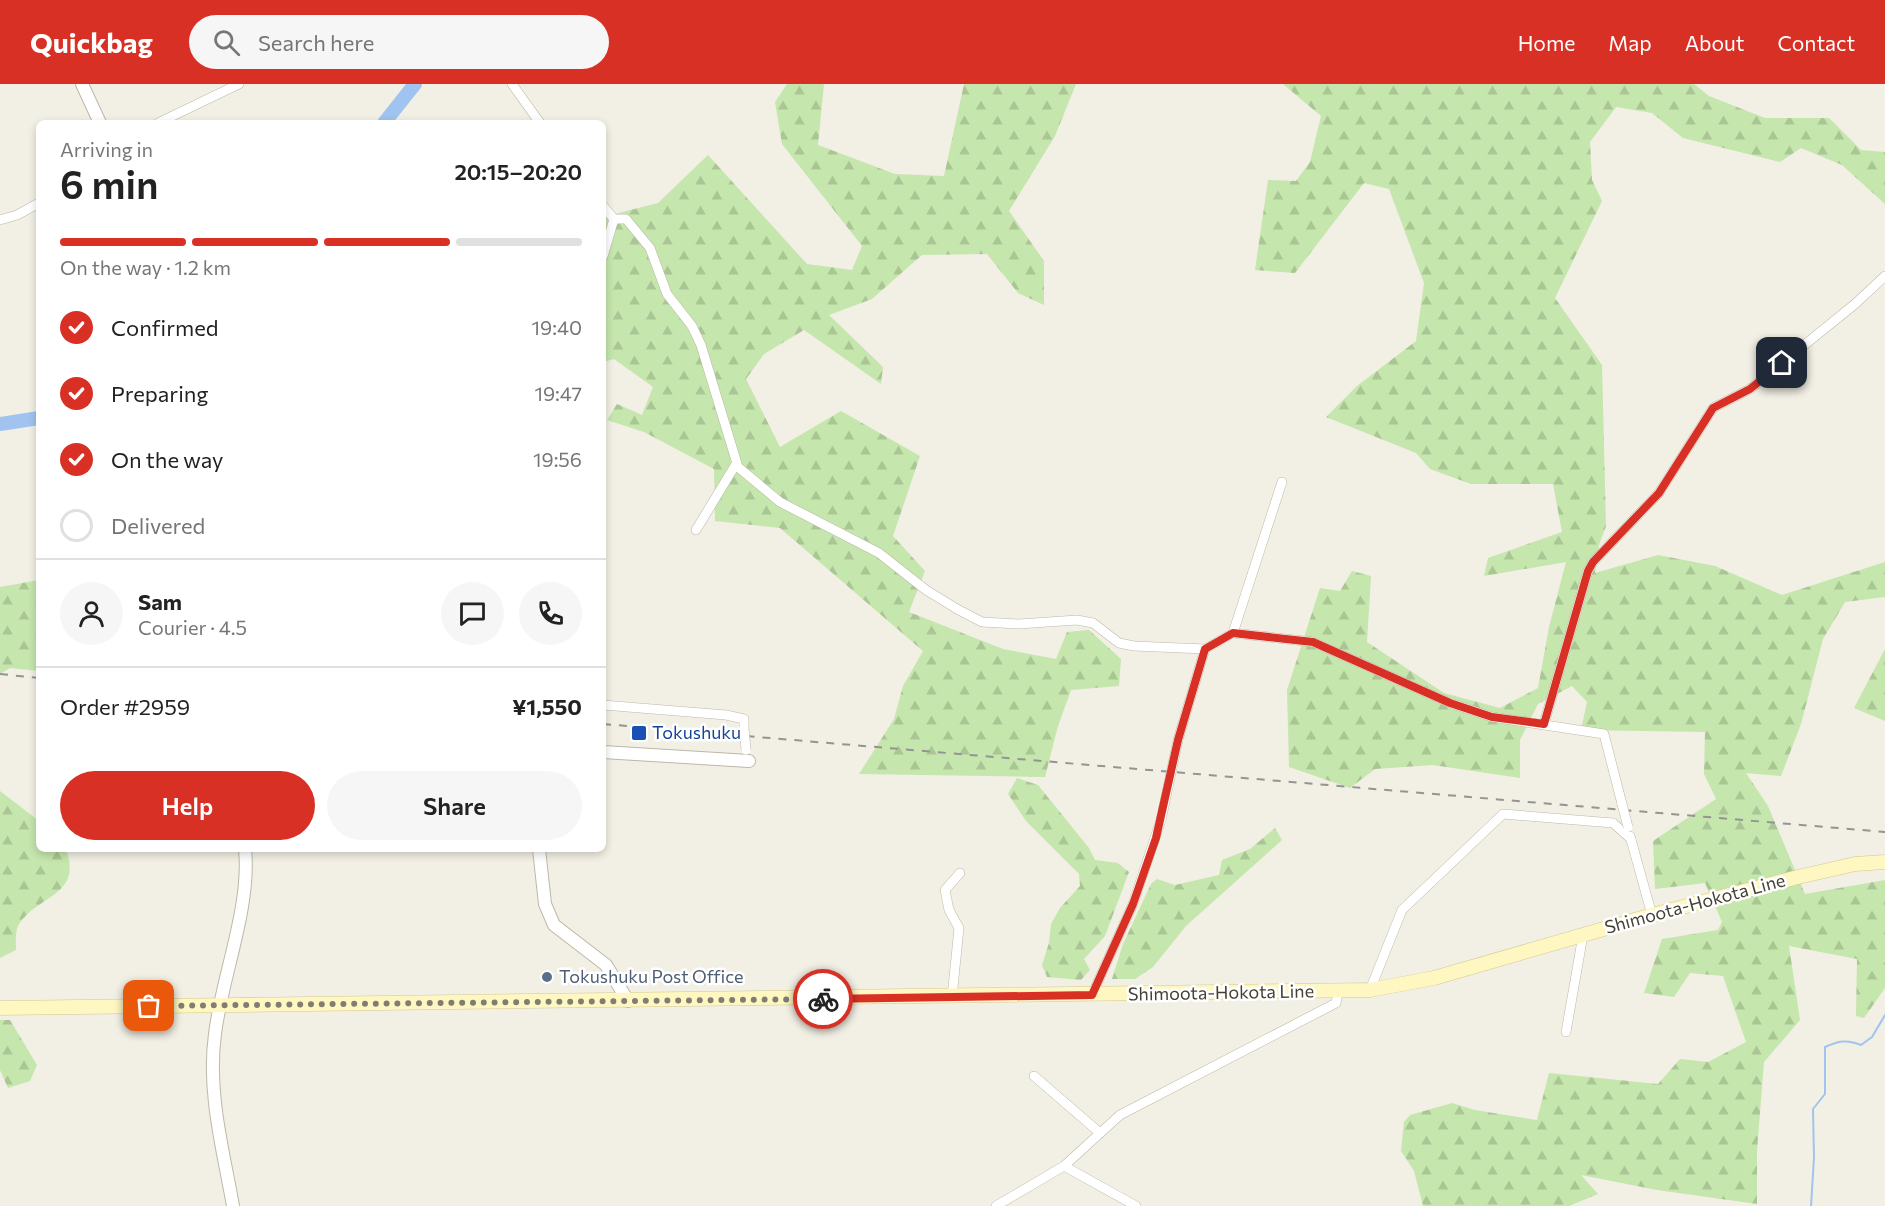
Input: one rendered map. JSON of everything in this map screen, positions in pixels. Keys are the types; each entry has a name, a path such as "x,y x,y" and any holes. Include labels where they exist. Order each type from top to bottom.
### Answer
{"main road":[{"name":"Shimoota-Hokota Line","path":"0,1008 1370,990 1434,978 1652,915 1855,864 1885,862"}],"street":[{"path":"82,84 99,120"},
{"path":"164,120 239,84"},
{"path":"512,84 538,120"},
{"path":"0,220 17,215 36,205"},
{"path":"606,209 615,219 626,219 642,235 650,248 667,294 692,326 721,405 736,464 780,502 879,553 926,590 982,622 1019,624 1077,620 1093,623 1119,643 1205,649 1233,633 1313,642 1450,703 1492,717 1604,734 1652,915"},
{"path":"606,247 615,219"},
{"path":"1544,724 1588,571 1593,562 1659,493 1713,408 1750,389 1856,304 1885,276"},
{"path":"696,531 736,464"},
{"path":"1233,633 1282,482"},
{"path":"1092,995 1133,904 1161,820 1178,740 1205,649"},
{"path":"606,705 726,715 744,719 748,756 606,752"},
{"path":"1370,990 1402,910 1503,814 1613,823 1631,839"},
{"path":"233,1206 213,1096 213,1051 243,893 245,852"},
{"path":"539,852 545,904 554,925 606,965 628,1001"},
{"path":"952,997 959,928 949,910 945,890 960,873"},
{"path":"1566,1032 1583,934"},
{"path":"996,1206 1064,1166 1120,1115 1336,1003 1338,992"},
{"path":"1034,1076 1100,1133"},
{"path":"1064,1166 1137,1206"}],"green space":[{"path":"787,84 824,84 818,145 895,174 944,176 964,84 1076,84 1055,136 1009,211 1044,261 1044,305 1018,293 987,254 922,255 872,299 829,315 883,367 881,384 804,330 764,354 746,379 780,447 841,411 920,456 893,536 925,571 909,612 1003,649 1056,659 1067,632 1089,630 1121,659 1119,686 1071,690 1058,726 1045,777 859,774 894,719 903,686 923,651 780,528 715,521 714,469 644,432 607,420 617,404 642,415 653,387 614,359 606,361 606,216 658,203 708,155 807,264 852,270 862,246 782,144 775,102"},
{"path":"1283,84 1694,84 1709,96 1765,118 1829,118 1861,150 1885,152 1885,204 1842,165 1801,148 1780,162 1683,138 1652,113 1616,107 1590,142 1592,180 1602,201 1555,298 1602,365 1606,526 1599,545 1595,573 1658,555 1715,566 1782,595 1885,562 1885,597 1845,602 1823,639 1801,724 1781,776 1746,773 1768,806 1805,894 1885,880 1885,988 1864,1018 1856,1016 1857,959 1789,946 1800,1020 1764,1062 1757,1151 1757,1204 1657,1190 1581,1175 1598,1194 1569,1206 1423,1206 1414,1171 1401,1151 1404,1122 1410,1115 1452,1103 1475,1110 1537,1120 1549,1073 1658,1084 1680,1059 1708,1062 1746,1042 1723,976 1690,973 1674,997 1644,993 1662,939 1718,930 1722,922 1705,883 1655,889 1653,841 1716,799 1704,774 1705,732 1581,730 1587,702 1572,686 1538,704 1520,740 1520,778 1433,765 1375,769 1350,788 1289,767 1287,690 1320,588 1340,591 1352,571 1371,576 1367,642 1444,693 1500,708 1538,688 1549,627 1566,562 1484,576 1488,558 1562,532 1553,484 1471,484 1430,469 1416,453 1326,417 1357,386 1416,341 1424,283 1389,189 1364,183 1295,273 1255,270 1268,180 1296,181 1310,162 1321,116"},
{"path":"36,581 36,671 10,668 0,674 0,587"},
{"path":"1885,649 1885,721 1854,708"},
{"path":"1017,778 1038,785 1089,848 1095,860 1118,863 1129,872 1105,936 1084,959 1090,970 1081,980 1047,977 1042,965 1049,943 1051,924 1060,908 1080,886 1079,874 1026,821 1008,794"},
{"path":"0,791 36,819 36,852 67,852 70,865 68,877 63,886 56,894 26,915 18,926 16,950 0,958"},
{"path":"1275,828 1282,840 1186,926 1153,967 1135,979 1112,979 1123,944 1151,884 1157,879 1175,885 1219,875 1222,860 1250,849"},
{"path":"0,1020 10,1020 37,1065 30,1081 8,1088 0,1070"}],"waterway":[{"path":"386,120 415,84"},
{"path":"0,424 36,418"},
{"path":"1811,1206 1814,1157 1813,1109 1825,1094 1825,1047 1843,1042 1861,1045 1872,1037 1885,1015"}],"railway":[{"path":"0,674 36,678"},
{"path":"606,724 1885,832"}],"way so far":[{"path":"149,1006 823,999"}],"place":[{"name":"Tokushuku","path":"639,733"},
{"name":"Tokushuku Post Office","path":"547,977"}],"route":[{"path":"823,999 1092,995 1133,904 1156,838 1178,740 1205,649 1233,633 1313,642 1450,703 1492,717 1544,724 1588,571 1593,562 1659,493 1713,408 1750,389 1782,363"}]}
